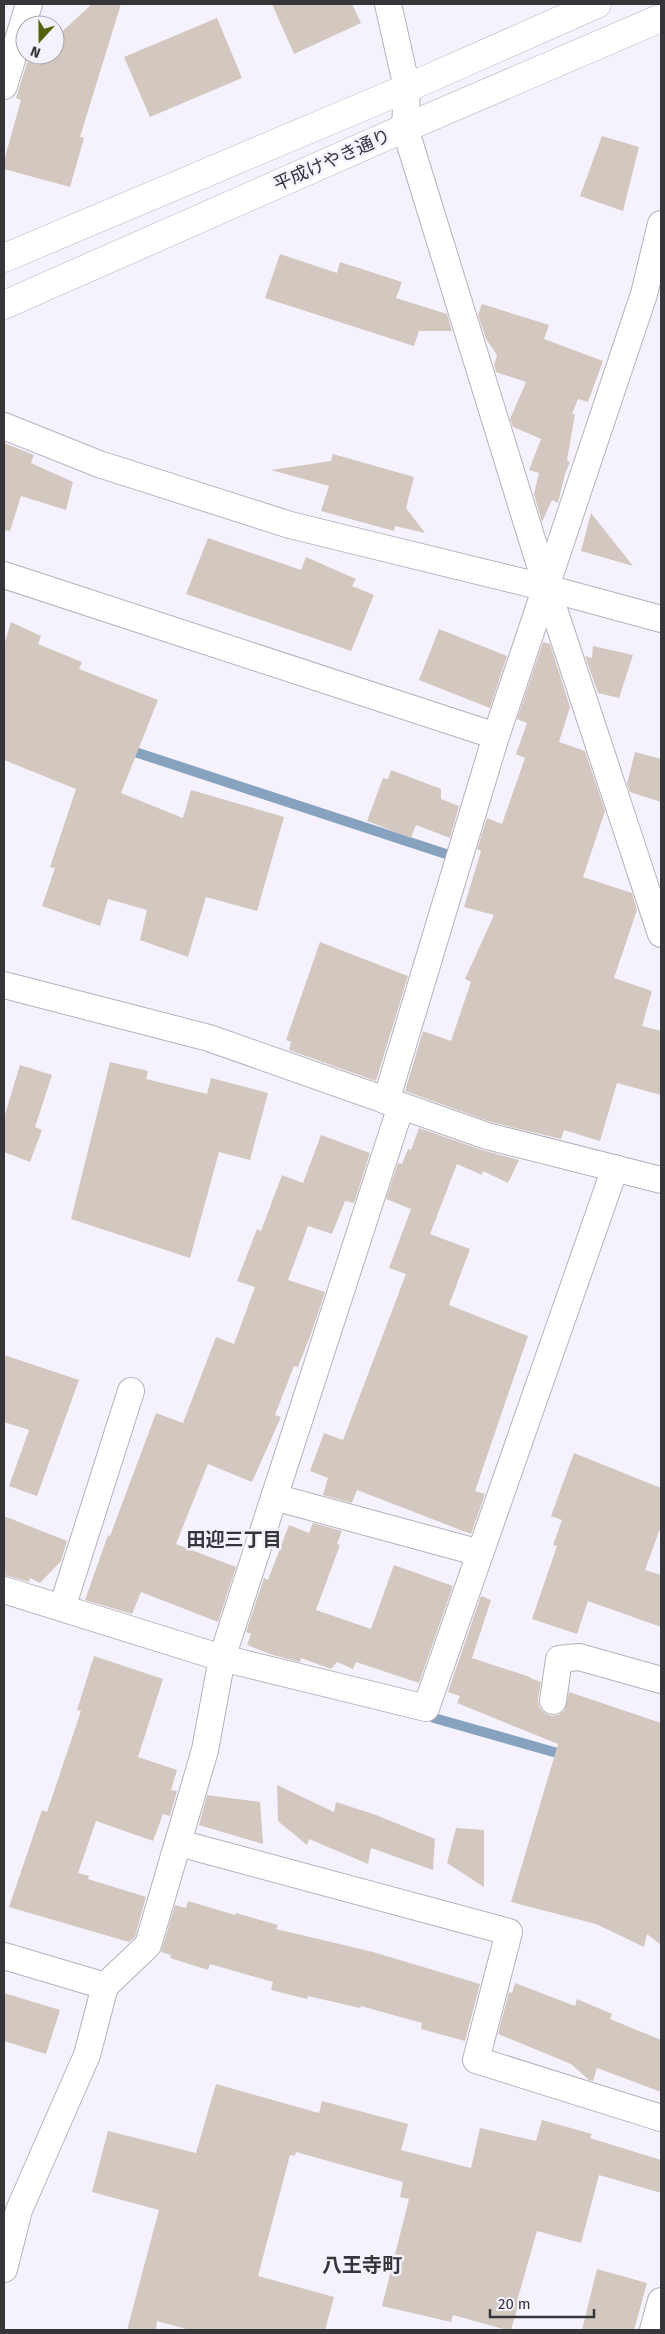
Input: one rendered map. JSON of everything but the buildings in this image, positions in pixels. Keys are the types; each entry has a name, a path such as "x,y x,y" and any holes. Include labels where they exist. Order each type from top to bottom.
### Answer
{"street":[{"path":"4,86 28,4"},
{"path":"388,4 407,88 405,128 547,588 661,934"},
{"name":"平成けやき通り","path":"4,258 407,88 597,4"},
{"name":"平成けやき通り","path":"4,305 405,128 661,18"},
{"path":"4,2269 19,2210 87,2055 105,1986 148,1945 205,1750 222,1658 274,1497 394,1103 496,736 547,588 653,296 661,224"},
{"path":"4,426 99,464 290,525 547,588 661,619"},
{"path":"4,575 496,736"},
{"path":"4,985 209,1038 488,1136 661,1180"},
{"path":"4,1590 222,1658 426,1708 615,1168"},
{"path":"62,1608 131,1391"},
{"path":"274,1497 480,1554"},
{"path":"553,1701 559,1659 579,1656 661,1680"},
{"path":"179,1843 509,1932 476,2060 661,2118"},
{"path":"4,1956 105,1986"},
{"path":"653,2330 661,2301"}],"waterway":[{"path":"126,749 455,857"},
{"path":"434,1718 568,1756"}],"district":[{"name":"田迎三丁目","path":"234,1539"},
{"name":"八王寺町","path":"362,2265"}]}
